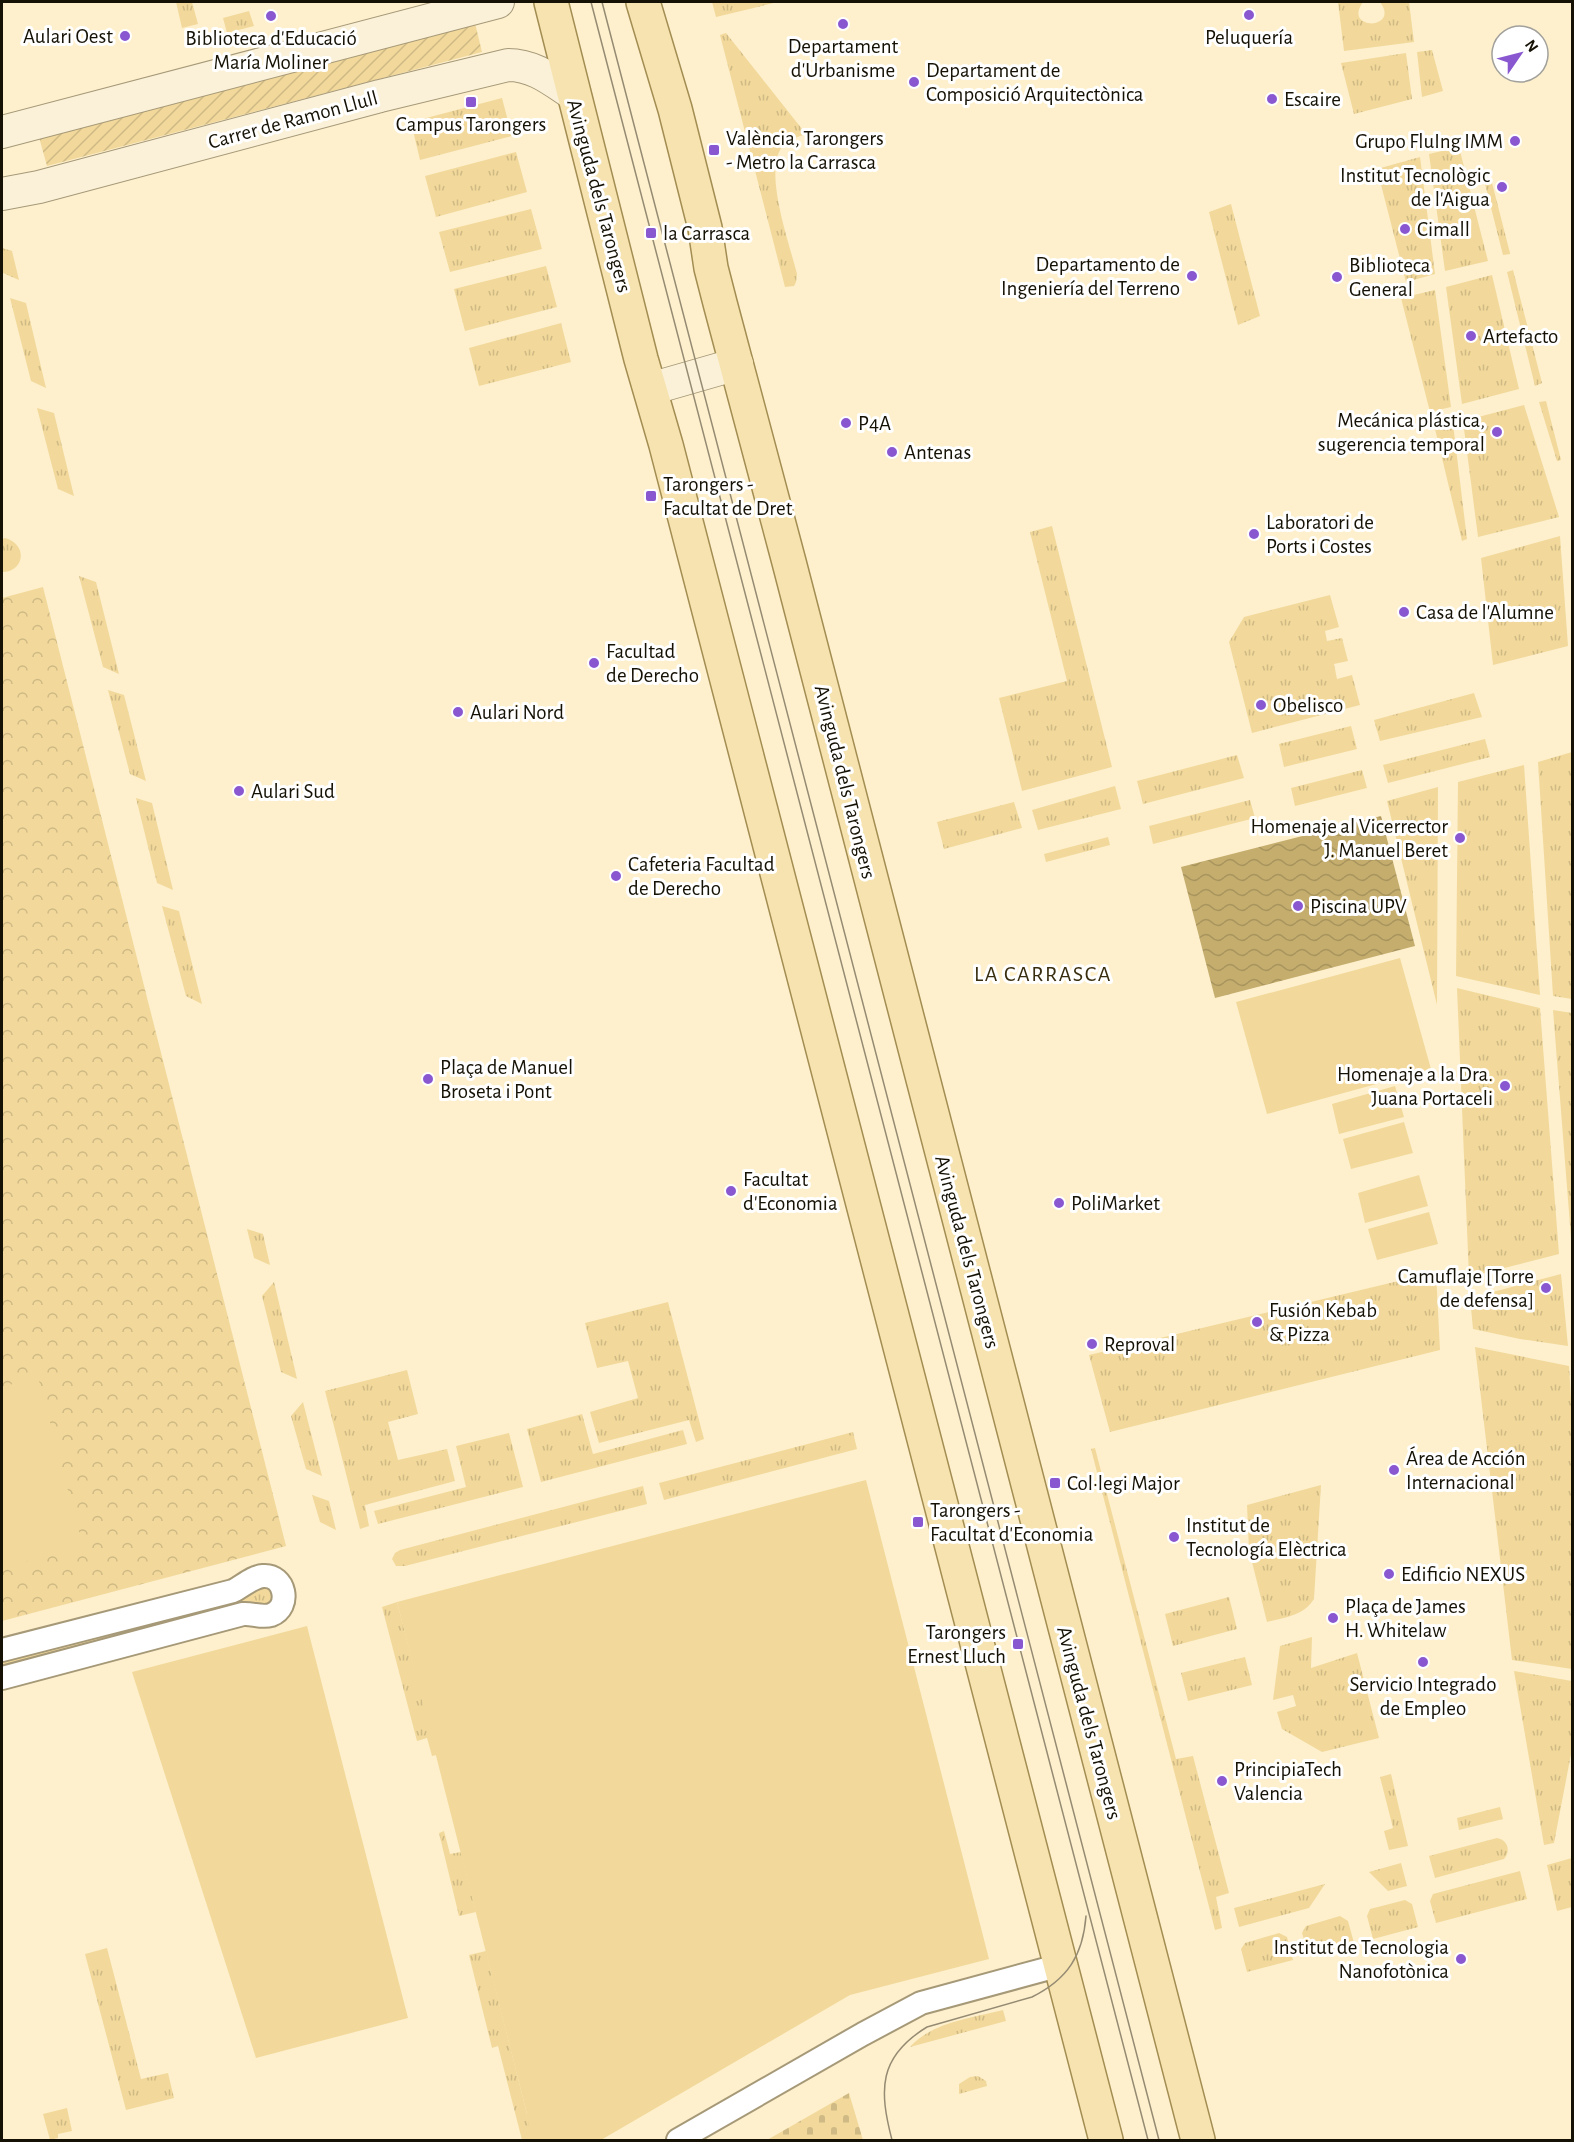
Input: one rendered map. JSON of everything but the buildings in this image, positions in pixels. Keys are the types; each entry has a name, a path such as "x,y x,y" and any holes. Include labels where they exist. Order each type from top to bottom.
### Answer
{"main road":[{"path":"2,132 498,2"},
{"name":"Avinguda dels Tarongers","path":"551,2 573,94 1106,2140"},
{"name":"Avinguda dels Tarongers","path":"639,4 675,109 747,413 789,562 1198,2140"},
{"name":"Carrer de Ramon Llull","path":"3,186 39,187 380,96 508,65 522,65 531,68 573,94"},
{"path":"650,389 737,364"}],"street":[{"path":"2,1650 233,1591 261,1576 268,1576 279,1582 284,1595 280,1608 270,1615 243,1614 2,1678"},
{"path":"678,2140 853,2039 921,2003 1061,1965"}],"green space":[{"path":"176,2 192,2 198,24 182,28"},
{"path":"712,2 778,2 716,17"},
{"path":"1338,2 1363,2 1359,11 1360,18 1372,23 1383,18 1384,11 1380,2 1409,2 1414,42 1344,51"},
{"path":"249,11 254,26 227,33 223,18"},
{"path":"475,23 482,52 47,166 39,137"},
{"path":"726,33 806,134 787,142 782,147 777,158 775,173 784,228 797,274 794,286 785,287 720,35"},
{"path":"1432,50 1443,91 1422,97 1417,52"},
{"path":"1406,53 1412,99 1354,114 1341,63"},
{"path":"502,98 512,136 420,160 411,122"},
{"path":"1459,147 1488,261 1445,271 1429,154"},
{"path":"516,152 527,192 436,217 425,176"},
{"path":"1420,157 1435,274 1406,282 1377,169"},
{"path":"1490,175 1510,254 1503,255 1483,176"},
{"path":"1231,204 1260,316 1238,325 1209,212"},
{"path":"531,209 542,249 450,272 439,232"},
{"path":"2,248 12,251 19,280 3,273"},
{"path":"546,266 557,307 465,331 454,289"},
{"path":"1513,270 1542,383 1535,386 1507,272"},
{"path":"1492,275 1519,389 1462,404 1446,287"},
{"path":"1435,290 1451,407 1430,412 1401,298"},
{"path":"10,298 26,303 46,388 31,381"},
{"path":"561,323 571,362 479,386 469,348"},
{"path":"1546,401 1561,460 1557,461 1539,402"},
{"path":"1524,405 1559,517 1478,537 1463,421"},
{"path":"37,408 54,413 74,496 58,489"},
{"path":"1453,424 1467,539 1462,541 1435,429"},
{"path":"1052,526 1112,767 1022,791 999,698 1067,681 1030,532"},
{"path":"1560,536 1568,646 1493,665 1481,558"},
{"path":"5,538 17,546 21,557 15,568 2,572 2,539"},
{"path":"79,576 96,582 119,674 103,667"},
{"path":"43,587 286,1546 2,1621 2,598"},
{"path":"1330,595 1339,627 1325,631 1327,641 1342,638 1348,661 1334,664 1337,679 1352,675 1360,705 1252,733 1229,642 1244,617"},
{"path":"108,690 124,695 146,781 130,774"},
{"path":"1474,693 1482,717 1380,741 1374,720"},
{"path":"1351,726 1357,749 1284,767 1279,744"},
{"path":"1485,739 1490,757 1388,783 1383,765"},
{"path":"1572,752 1572,999 1553,996 1538,762"},
{"path":"1237,755 1244,778 1143,804 1137,781"},
{"path":"1524,765 1540,995 1456,976 1458,782"},
{"path":"1362,770 1367,788 1295,806 1291,788"},
{"path":"1115,786 1121,809 1038,830 1032,810"},
{"path":"1438,787 1437,1005 1387,801"},
{"path":"136,798 152,803 173,890 157,883"},
{"path":"1250,800 1255,818 1153,844 1149,826"},
{"path":"1014,802 1022,828 944,849 937,822"},
{"path":"1108,837 1110,845 1046,862 1044,854"},
{"path":"162,906 179,911 202,1004 186,996"},
{"path":"1400,958 1431,1069 1267,1114 1236,1002"},
{"path":"1457,988 1540,1008 1559,1254 1469,1277"},
{"path":"1553,1010 1572,1013 1572,1250"},
{"path":"1395,1086 1404,1117 1339,1134 1332,1104"},
{"path":"1404,1122 1413,1153 1351,1169 1343,1139"},
{"path":"1419,1175 1428,1206 1365,1223 1358,1193"},
{"path":"1429,1212 1438,1244 1377,1260 1368,1229"},
{"path":"247,1229 263,1234 270,1265 254,1258"},
{"path":"1436,1272 1440,1350 1110,1432 1089,1355"},
{"path":"1561,1274 1568,1346 1473,1329 1470,1298"},
{"path":"274,1282 297,1379 281,1372 262,1296"},
{"path":"668,1302 704,1439 696,1442 689,1420 599,1443 590,1412 638,1398 628,1361 597,1368 585,1323"},
{"path":"1475,1347 1569,1366 1572,1415 1572,1669 1512,1660"},
{"path":"407,1370 418,1414 388,1422 398,1460 447,1449 455,1481 365,1505 369,1526 360,1529 325,1391"},
{"path":"38,1377 83,1547 2,1568 2,1387"},
{"path":"303,1402 322,1476 306,1469 291,1416"},
{"path":"582,1414 593,1454 683,1430 687,1444 541,1482 527,1429"},
{"path":"853,1432 857,1449 664,1500 659,1483"},
{"path":"509,1433 523,1487 378,1524 374,1511 466,1487 456,1446"},
{"path":"1095,1448 1176,1759 1193,1756 1229,1893 1216,1897 1222,1928 1215,1930 1091,1449"},
{"path":"866,1480 989,1959 850,1995 601,2140 531,2140 527,2114 397,1602"},
{"path":"1321,1485 1314,1599 1310,1605 1299,1612 1267,1622 1249,1550 1247,1505"},
{"path":"643,1486 647,1504 405,1566 396,1566 392,1559 400,1550"},
{"path":"312,1495 329,1501 336,1530 320,1522"},
{"path":"268,1585 276,1592 270,1604 2,1673 2,1654"},
{"path":"1229,1597 1237,1629 1173,1646 1165,1614"},
{"path":"397,1602 437,1755 432,1756 427,1738 417,1741 382,1607"},
{"path":"307,1626 408,2018 256,2058 132,1672"},
{"path":"1312,1637 1311,1668 1357,1653 1379,1738 1322,1752 1282,1729 1277,1712 1296,1706 1293,1695 1273,1700 1280,1646"},
{"path":"1245,1657 1252,1685 1188,1701 1181,1673"},
{"path":"1514,1671 1572,1681 1572,1749 1554,1843 1544,1845"},
{"path":"1391,1774 1408,1846 1389,1850 1384,1831 1393,1828 1380,1777"},
{"path":"1500,1807 1503,1819 1459,1830 1457,1818"},
{"path":"444,1831 450,1854 461,1852 476,1912 459,1916 439,1833"},
{"path":"1497,1838 1504,1841 1507,1846 1504,1859 1435,1878 1429,1856"},
{"path":"1572,1858 1572,1907 1557,1911 1547,1865"},
{"path":"1401,1863 1407,1886 1388,1891 1369,1872"},
{"path":"1520,1871 1527,1899 1436,1923 1430,1901 1433,1894"},
{"path":"1325,1884 1309,1908 1239,1927 1234,1908"},
{"path":"1405,1900 1412,1904 1418,1927 1373,1939 1367,1916 1370,1909"},
{"path":"1340,1916 1348,1921 1354,1943 1309,1955 1302,1933 1306,1926"},
{"path":"1279,1933 1287,1937 1293,1960 1247,1972 1241,1949 1245,1943"},
{"path":"107,1948 141,2079 168,2073 174,2098 126,2110 85,1954"},
{"path":"486,1951 527,2114 551,2140 522,2140 498,2046 492,2048 469,1955"},
{"path":"1003,2010 1006,2021 910,2047 941,2026"},
{"path":"978,2076 986,2081 987,2086 959,2094 959,2084 970,2077"},
{"path":"849,2093 863,2140 767,2140"},
{"path":"67,2108 72,2131 58,2134 58,2138 50,2140 43,2114"}],"water":[{"name":"Piscina UPV","path":"1381,816 1415,946 1215,998 1181,867"}],"tram line":[{"path":"591,2 1148,2140"},
{"path":"602,2 1159,2140"},
{"path":"892,2140 884,2090 886,2076 899,2050 927,2027 1032,1997 1045,1990 1064,1974 1077,1954 1086,1916"}],"place":[{"name":"Peluquería","path":"1249,15"},
{"name":"Biblioteca d'Educació María Moliner","path":"271,16"},
{"name":"Departament d'Urbanisme","path":"843,24"},
{"name":"Aulari Oest","path":"125,36"},
{"name":"Departament de Composició Arquitectònica","path":"914,82"},
{"name":"Escaire","path":"1272,99"},
{"name":"Campus Tarongers","path":"471,102"},
{"name":"Grupo FluIng IMM","path":"1515,141"},
{"name":"València, Tarongers - Metro la Carrasca","path":"714,150"},
{"name":"Institut Tecnològic de l'Aigua","path":"1502,187"},
{"name":"Cimall","path":"1405,229"},
{"name":"la Carrasca","path":"651,233"},
{"name":"Departamento de Ingeniería del Terreno","path":"1192,276"},
{"name":"Biblioteca General","path":"1337,277"},
{"name":"Artefacto","path":"1471,336"},
{"name":"P4A","path":"846,423"},
{"name":"Mecánica plástica, sugerencia temporal","path":"1497,432"},
{"name":"Antenas","path":"892,452"},
{"name":"Tarongers - Facultat de Dret","path":"651,496"},
{"name":"Laboratori de Ports i Costes","path":"1254,534"},
{"name":"Casa de l'Alumne","path":"1404,612"},
{"name":"Facultad de Derecho","path":"594,663"},
{"name":"Obelisco","path":"1261,705"},
{"name":"Aulari Nord","path":"458,712"},
{"name":"Aulari Sud","path":"239,791"},
{"name":"Homenaje al Vicerrector J. Manuel Beret","path":"1460,838"},
{"name":"Cafeteria Facultad de Derecho","path":"616,876"},
{"name":"Piscina UPV","path":"1298,906"},
{"name":"Plaça de Manuel Broseta i Pont","path":"428,1079"},
{"name":"Homenaje a la Dra. Juana Portaceli","path":"1505,1086"},
{"name":"Facultat d'Economia","path":"731,1191"},
{"name":"PoliMarket","path":"1059,1203"},
{"name":"Camuflaje [Torre de defensa]","path":"1546,1288"},
{"name":"Fusión Kebab & Pizza","path":"1257,1322"},
{"name":"Reproval","path":"1092,1344"},
{"name":"Área de Acción Internacional","path":"1394,1470"},
{"name":"Col·legi Major","path":"1055,1483"},
{"name":"Tarongers - Facultat d'Economia","path":"918,1522"},
{"name":"Institut de Tecnología Elèctrica","path":"1174,1537"},
{"name":"Edificio NEXUS","path":"1389,1574"},
{"name":"Plaça de James H. Whitelaw","path":"1333,1618"},
{"name":"Tarongers Ernest Lluch","path":"1018,1644"},
{"name":"Servicio Integrado de Empleo","path":"1423,1662"},
{"name":"PrincipiaTech Valencia","path":"1222,1781"},
{"name":"Institut de Tecnologia Nanofotònica","path":"1461,1959"}],"district":[{"name":"LA CARRASCA","path":"1043,974"}]}
